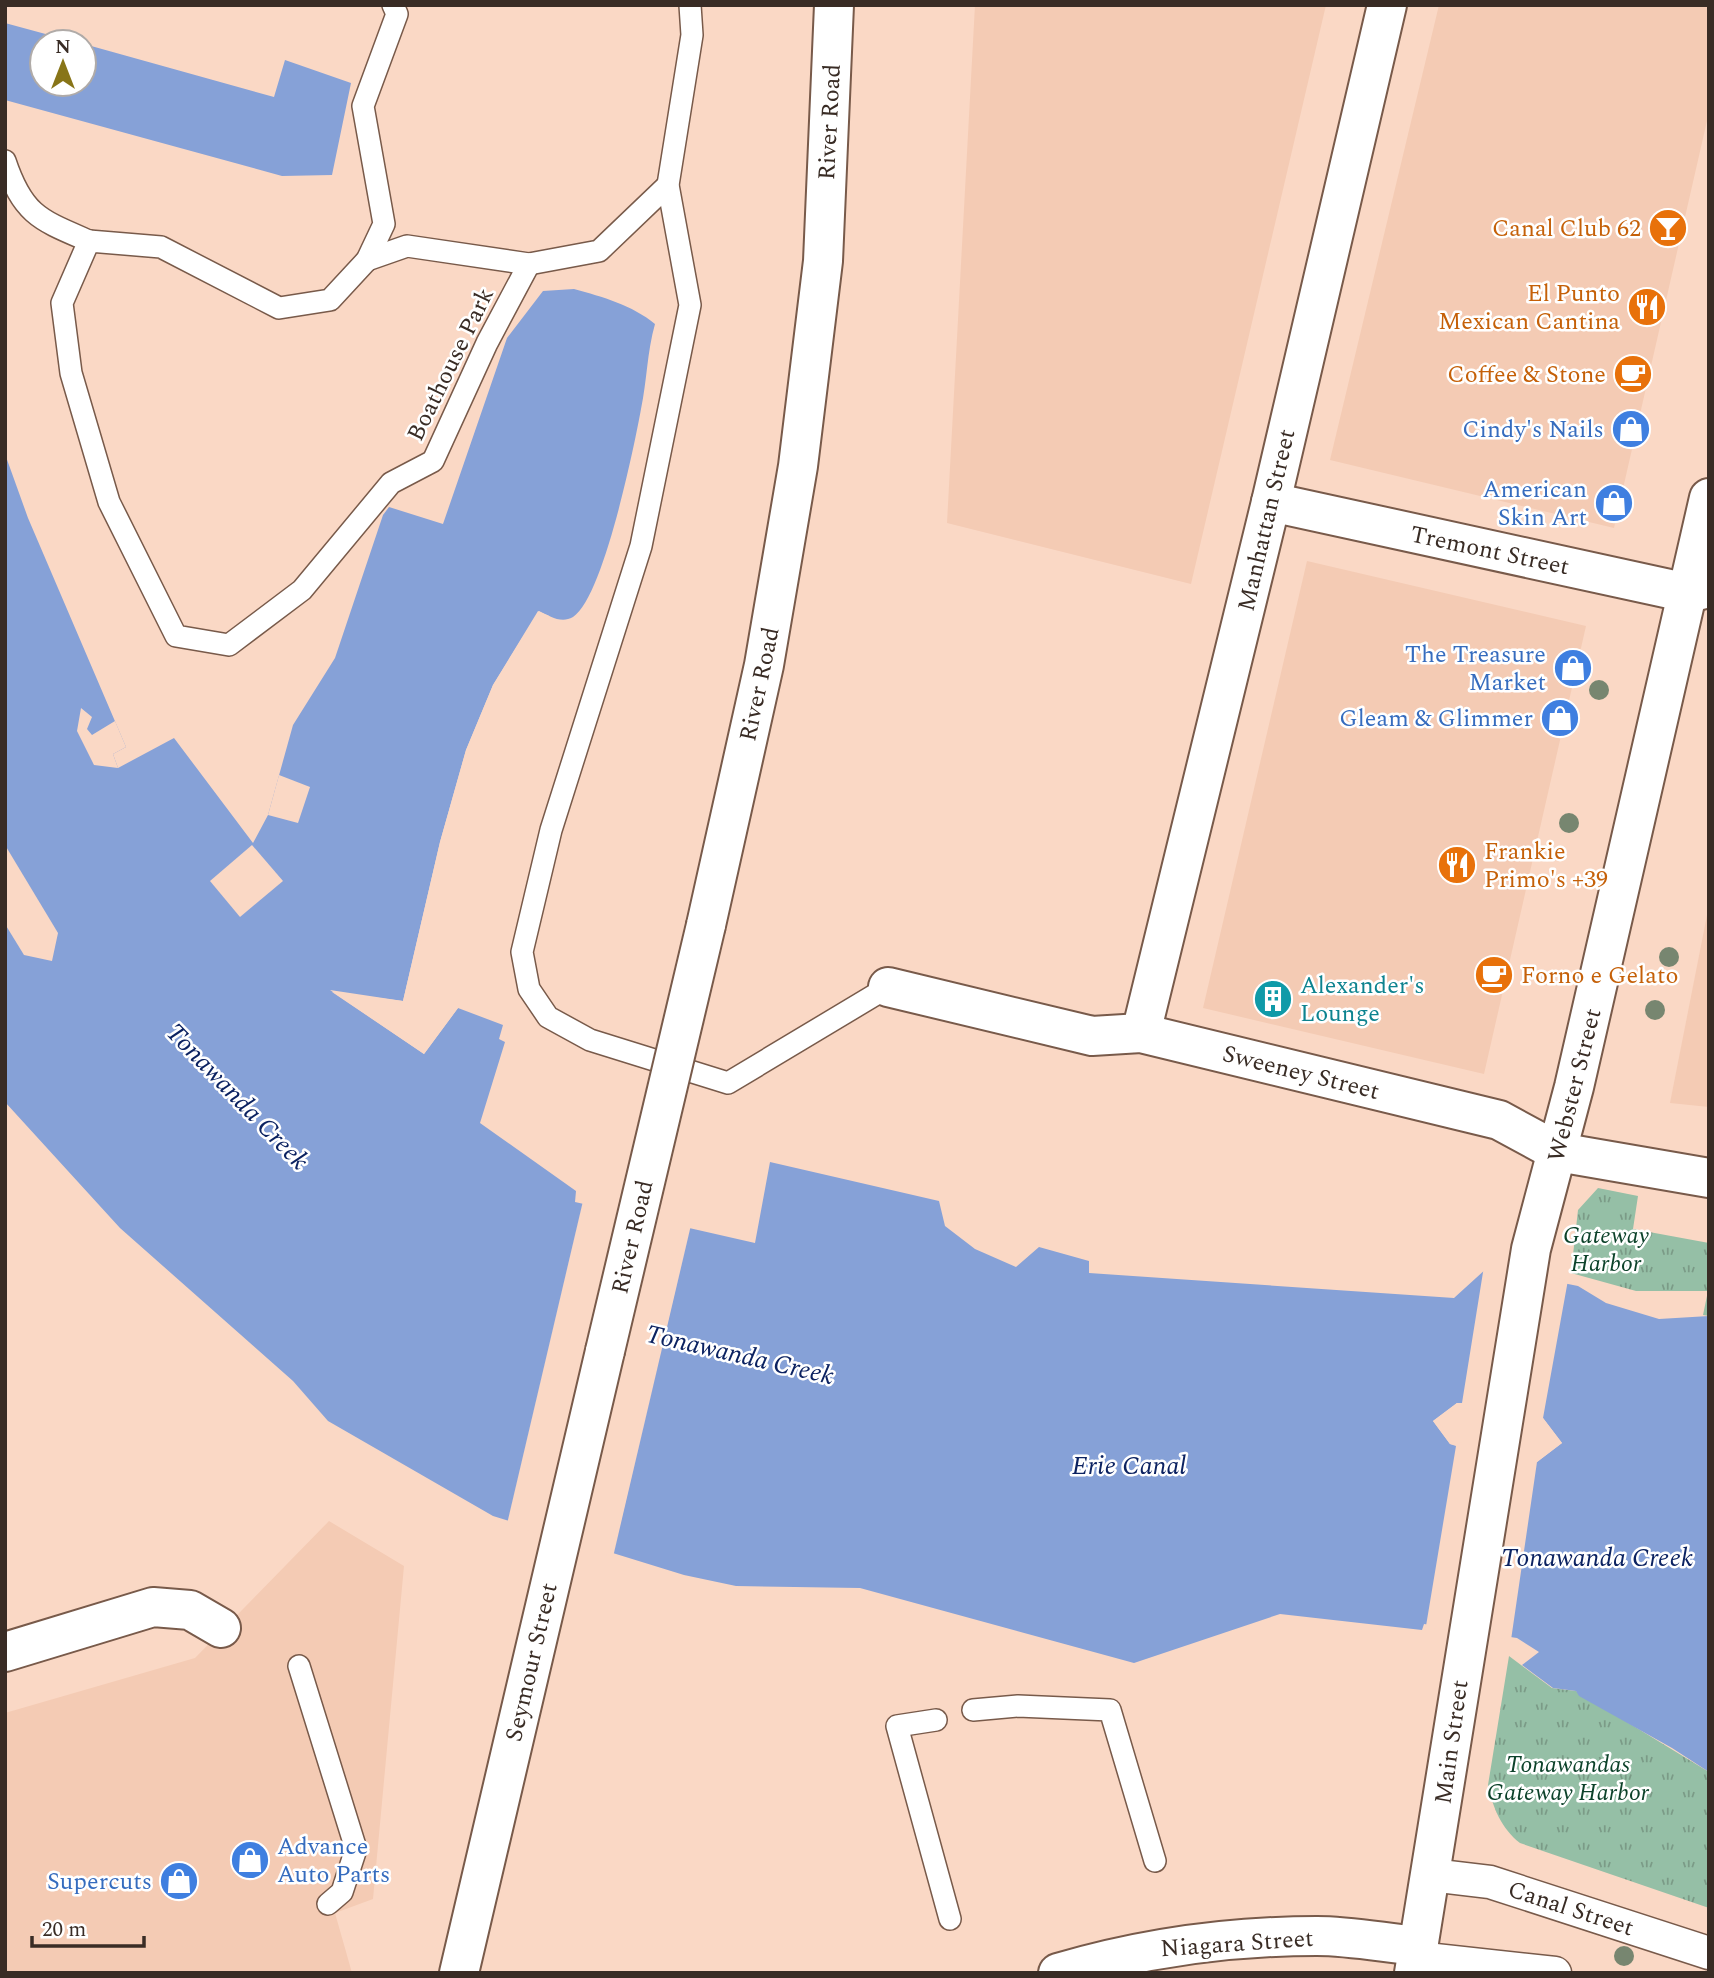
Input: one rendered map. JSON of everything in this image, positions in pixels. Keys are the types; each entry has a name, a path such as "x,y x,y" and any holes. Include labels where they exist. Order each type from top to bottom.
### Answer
{"street":[{"name":"River Road","path":"605,1351 706,925 764,665 798,466 823,261 834,5"},
{"name":"Manhattan Street","path":"1141,1033 1271,502 1387,5"},
{"name":"Webster Street","path":"1488,1510 1531,1249 1558,1152 1698,591 1709,498"},
{"name":"Tremont Street","path":"1271,502 1698,591"},
{"name":"Sweeney Street","path":"888,987 1092,1036 1141,1033 1499,1119 1558,1152 1709,1178"},
{"name":"Seymour Street","path":"459,1973 605,1351"},
{"name":"Main Street","path":"1417,1959 1488,1510"},
{"path":"5,1652 153,1607 190,1610 221,1628"},
{"name":"Canal Street","path":"1431,1875 1490,1882 1709,1953"},
{"name":"Niagara Street","path":"1058,1973 1148,1950 1237,1939 1319,1936 1417,1959"},
{"path":"1417,1959 1555,1973"}],"lane":[{"path":"5,161 15,191 40,220 89,242 161,247 279,309 330,300 367,260 384,224 363,106 397,14 393,5"},
{"path":"690,5 692,36 668,185 690,305 641,545 551,830 525,938 522,952 529,989 548,1017 590,1040 728,1083 888,987"},
{"path":"367,260 407,246 529,264 599,251 668,185"},
{"path":"384,224 407,246"},
{"name":"Boathouse Park","path":"89,242 62,303 71,373 109,502 176,636 229,645 302,590 391,483 433,461 487,343 529,264"},
{"path":"299,1666 355,1849 342,1892 328,1904"},
{"path":"973,1710 1018,1706 1110,1710 1155,1861"},
{"path":"936,1720 897,1726 950,1919"}],"shaded area":[{"path":"975,5 1326,5 1191,584 947,523"},
{"path":"1439,5 1709,5 1709,112 1614,528 1330,460"},
{"path":"1307,561 1586,626 1484,1074 1203,1008"},
{"path":"1709,905 1709,1107 1670,1103"},
{"path":"329,1521 404,1566 373,1899 335,1913 352,1973 5,1973 5,1713 195,1658"}],"green space":[{"name":"Gateway Harbor","path":"1598,1188 1638,1196 1633,1229 1709,1243 1709,1316 1703,1315 1708,1291 1636,1291 1571,1273 1578,1210"},
{"name":"Tonawandas Gateway Harbor","path":"1509,1656 1552,1688 1576,1691 1709,1772 1709,1908 1520,1843 1508,1831 1495,1810 1488,1785"}],"water":[{"path":"5,23 28,29 28,98 98,98 98,48 274,97 285,60 351,83 332,175 282,176 5,100"},
{"name":"Erie Canal","path":"574,289 596,295 617,302 655,324 632,455 616,520 595,582 584,604 573,617 564,620 539,611 493,685 466,750 440,842 403,1001 332,992 424,1054 458,1008 503,1025 499,1039 505,1042 480,1123 576,1191 575,1202 755,1243 770,1162 939,1201 945,1226 975,1249 1016,1267 1039,1247 1089,1261 1089,1273 1454,1298 1487,1268 1578,1286 1606,1303 1659,1319 1709,1316 1709,1772 1579,1696 1576,1691 1553,1688 1522,1665 1539,1652 1517,1638 1424,1624 1422,1630 1280,1614 1134,1663 860,1588 736,1586 684,1575 493,1516 328,1421 293,1381 120,1228 5,1102 5,454 28,518 126,747 113,754 118,768 174,738 253,843 268,815 293,725 335,658 383,515 389,507 443,524 507,338 543,291","holes":["1457,1403 1543,1418 1562,1443 1537,1462 1450,1444 1433,1421"]}],"pier":[{"path":"538,611 549,616 548,619 539,615 496,686 469,751 443,843 407,1002 345,996 423,1049 454,1007 458,1008 424,1054 330,990 403,1001 440,842 466,750 493,685"},
{"path":"81,708 92,717 87,729 92,735 115,721 126,747 113,754 118,768 94,765 77,731"},
{"path":"279,775 310,787 298,823 268,815"},
{"path":"5,845 58,933 52,961 24,955 5,924"},
{"path":"252,845 283,881 240,917 210,881"},
{"path":"583,1201 691,1225 613,1557 507,1524"},
{"path":"1484,1266 1568,1280 1543,1418 1562,1443 1537,1462 1511,1640 1426,1627 1425,1632 1456,1446 1450,1444 1433,1421 1457,1403 1462,1403","holes":["1458,1407 1541,1421 1557,1443 1536,1458 1452,1441 1438,1421"]}],"place":[{"name":"Canal Club 62","path":"1668,228"},
{"name":"El Punto Mexican Cantina","path":"1647,307"},
{"name":"Coffee & Stone","path":"1633,374"},
{"name":"Cindy's Nails","path":"1631,429"},
{"name":"American Skin Art","path":"1614,503"},
{"name":"The Treasure Market","path":"1573,668"},
{"name":"Gleam & Glimmer","path":"1560,718"},
{"name":"Frankie Primo's +39","path":"1457,865"},
{"name":"Forno e Gelato","path":"1494,975"},
{"name":"Alexander's Lounge","path":"1273,999"},
{"name":"Advance Auto Parts","path":"250,1860"},
{"name":"Supercuts","path":"179,1881"}],"water label":[{"name":"Tonawanda Creek","path":"238,1096"},
{"name":"Tonawanda Creek","path":"740,1354"},
{"name":"Tonawanda Creek","path":"1597,1557"}]}
